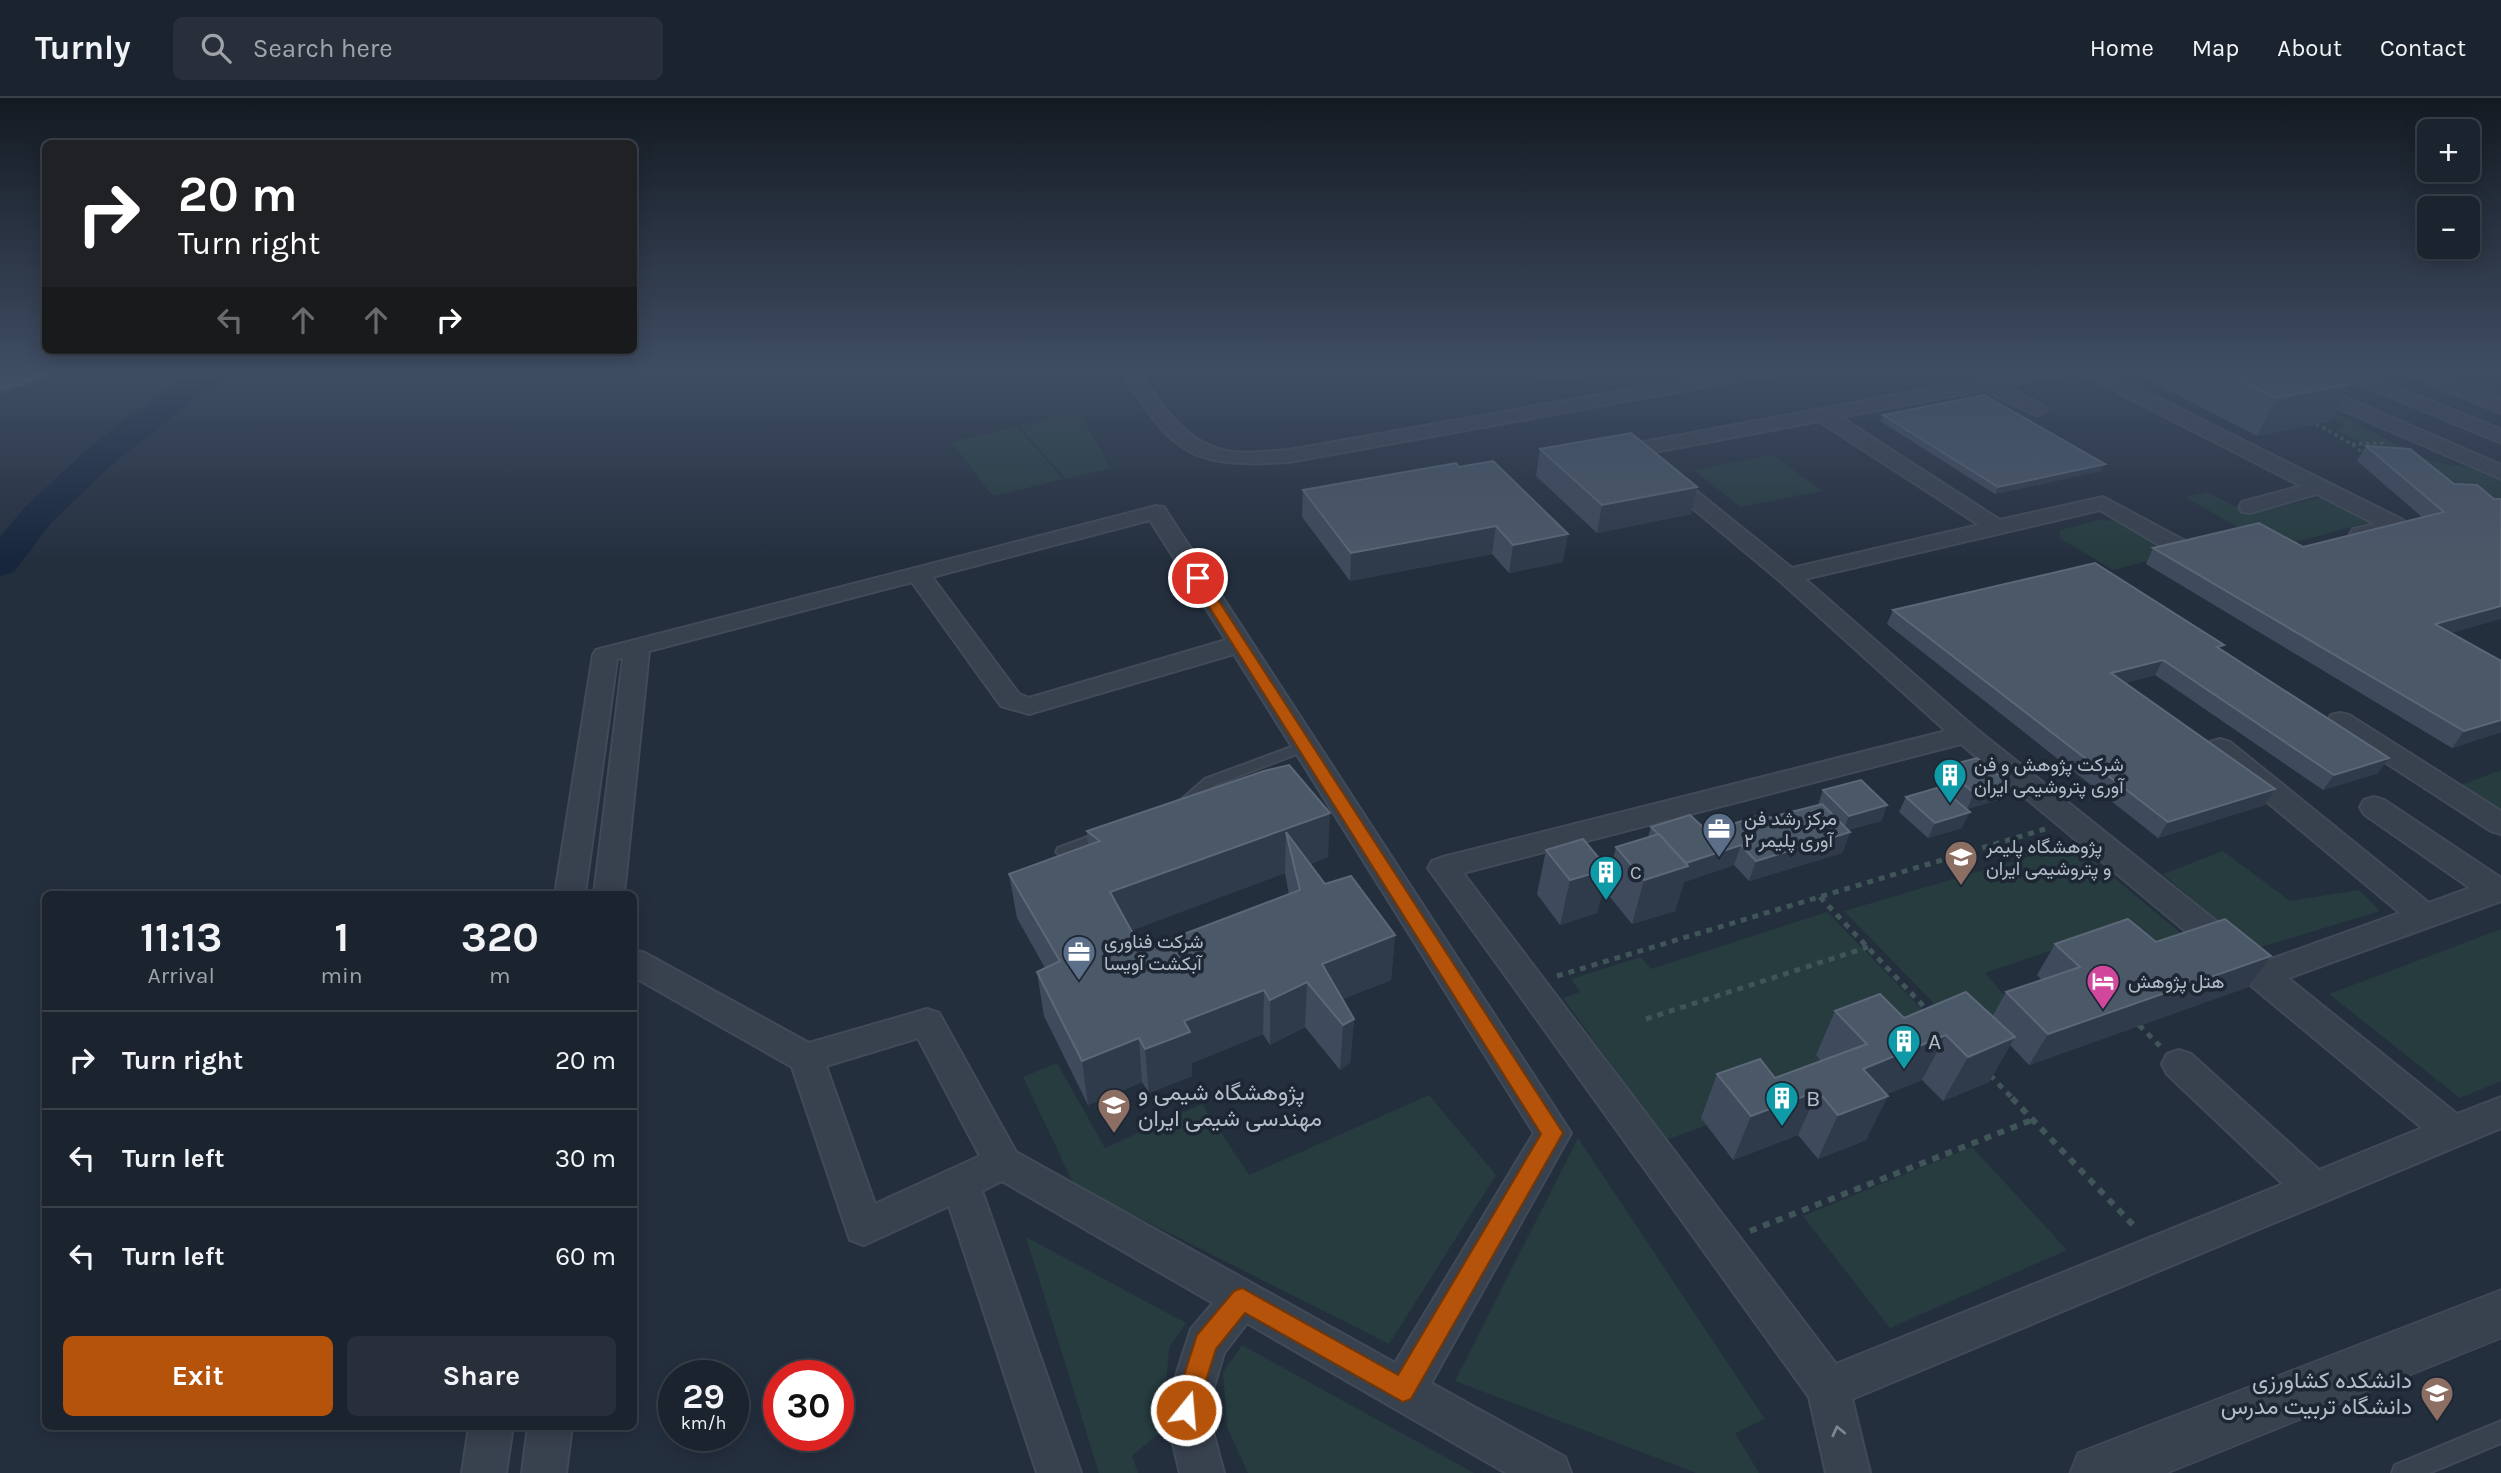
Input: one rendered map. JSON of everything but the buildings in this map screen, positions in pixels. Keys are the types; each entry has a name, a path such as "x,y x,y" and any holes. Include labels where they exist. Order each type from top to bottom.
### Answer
{"street":[{"path":"1176,433 1192,448 1229,458 1289,456 1417,433"},
{"path":"1721,433 1633,450 1788,576 1966,734 2453,1132"},
{"path":"1852,433 1997,527"},
{"path":"2213,433 2395,525 2344,538"},
{"path":"2410,433 2501,473"},
{"path":"2250,507 2319,487"},
{"path":"1788,576 2103,503 2179,547"},
{"path":"570,891 605,655 1156,512 1552,1133 1403,1390"},
{"path":"918,574 1010,701 1029,706 1240,644"},
{"path":"609,891 637,647"},
{"path":"2340,721 2501,824"},
{"path":"1848,1473 1828,1388 1443,868 1966,734"},
{"path":"2220,748 2424,916"},
{"path":"2374,807 2498,890"},
{"path":"2261,975 2498,890"},
{"path":"637,964 806,1058 864,1228 1003,1163"},
{"path":"806,1058 927,1022 1003,1163 1549,1473"},
{"path":"2179,1064 2314,1189"},
{"path":"1828,1388 2501,1112"},
{"path":"960,1182 1059,1473"},
{"path":"1202,1473 1186,1410 1206,1343 1242,1299"},
{"path":"2098,1473 2501,1314"},
{"path":"484,1473 490,1430"},
{"path":"544,1473 549,1430"}],"lane":[{"path":"1166,813 1179,808 1210,782 1305,746"},
{"path":"1063,852 1114,832"},
{"path":"2403,1473 2501,1432"}],"path":[{"path":"2333,433 2353,444 2372,462"},
{"path":"1529,985 2073,821"},
{"path":"1820,897 1932,1014"},
{"path":"1646,1019 1868,947"},
{"path":"2139,1025 2150,1037"},
{"path":"1986,1072 2159,1252"},
{"path":"1720,1243 2032,1120"}],"green space":[{"path":"990,433 1022,433 1063,479 993,496 951,442"},
{"path":"1025,433 1091,433 1111,468 1066,479"},
{"path":"2342,433 2375,433 2429,461 2470,468 2501,481 2501,513"},
{"path":"1773,455 1822,491 1740,507 1694,470"},
{"path":"2207,492 2250,514 2323,497 2370,522 2274,548 2185,497"},
{"path":"2099,520 2118,521 2171,555 2113,570 2060,538 2060,530"},
{"path":"2501,770 2501,810 2461,785"},
{"path":"2073,844 2207,955 2088,938 1985,973 2017,1010 1958,1028 1844,911"},
{"path":"2223,851 2290,901 2359,890 2380,911 2251,950 2163,874"},
{"path":"1827,912 1949,1037 1666,1140 1563,998 1580,992 1571,979 1641,957 1651,969"},
{"path":"2501,929 2501,1081 2460,1098 2329,994"},
{"path":"1057,1063 1105,1148 1202,1104 1249,1175 1429,1095 1496,1175 1389,1344 1074,1185 1023,1077"},
{"path":"1578,1138 1765,1419 1735,1433 1759,1473 1696,1473 1455,1381"},
{"path":"1972,1147 2067,1250 1890,1328 1803,1216"},
{"path":"1026,1237 1186,1323 1169,1348 1165,1398 1167,1426 1132,1456 1138,1473 1099,1473"},
{"path":"1242,1345 1474,1473 1248,1473 1227,1427 1223,1372"}],"waterway":[{"path":"0,564 38,515 129,433"}],"place":[{"name":"شرکت پژوهش و فن آوری پتروشیمی ایران","path":"1950,805"},
{"name":"مرکز رشد فن آوری پلیمر ۲","path":"1719,859"},
{"name":"پژوهشگاه پلیمر و پتروشیمی ایران","path":"1961,887"},
{"name":"C","path":"1606,902"},
{"name":"شرکت فناوری آبکشت آویسا","path":"1079,982"},
{"name":"هتل پژوهش","path":"2103,1011"},
{"name":"A","path":"1904,1071"},
{"name":"B","path":"1782,1128"},
{"name":"پژوهشگاه شیمی و مهندسی شیمی ایران","path":"1114,1135"},
{"name":"دانشکده کشاورزی دانشگاه تربیت مدرس","path":"2437,1423"}],"route":[{"path":"1186,1410 1206,1343 1242,1299 1403,1390 1552,1133 1198,578"}]}
